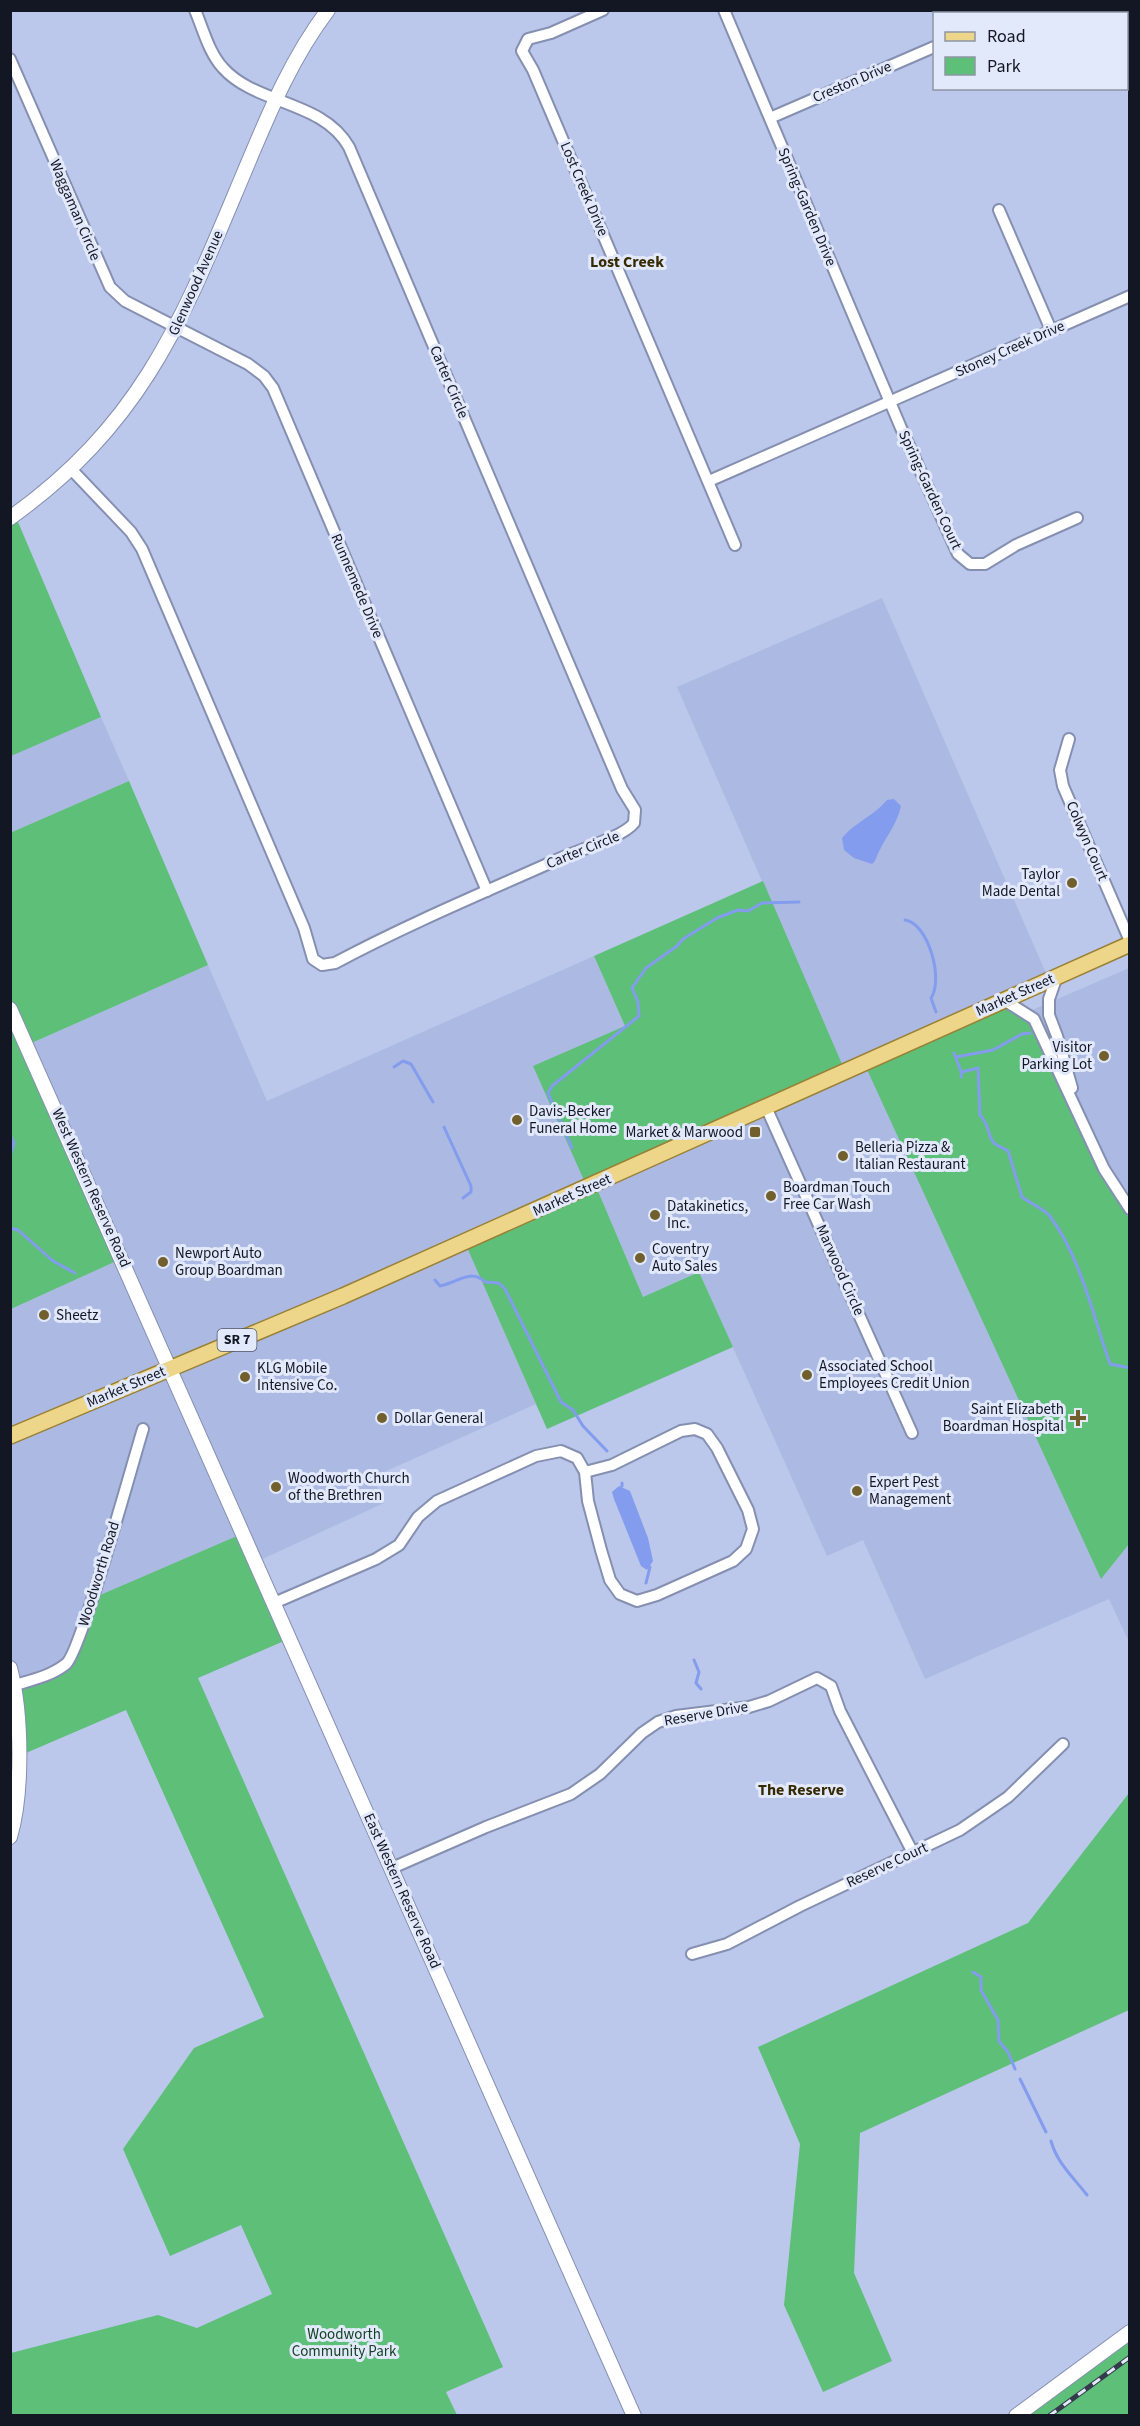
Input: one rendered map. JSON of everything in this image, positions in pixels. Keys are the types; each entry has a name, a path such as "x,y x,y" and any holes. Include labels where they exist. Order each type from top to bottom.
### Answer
{"main road":[{"name":"Glenwood Avenue","path":"10,518 71,469 122,414 154,369 177,327 295,60 328,10"},
{"name":"Market Street","path":"10,1436 343,1296 1130,942"},
{"name":"West Western Reserve Road","path":"10,1009 171,1367"},
{"name":"East Western Reserve Road","path":"171,1367 634,2415"},
{"path":"10,1668 15,1685 18,1789 10,1837"},
{"path":"1016,2415 1130,2332"}],"street":[{"path":"195,10 215,57 223,68 237,80 277,98"},
{"name":"Lost Creek Drive","path":"603,10 551,33 528,39 522,51 533,70 735,545"},
{"name":"Spring-Garden Drive","path":"724,10 890,402"},
{"name":"Creston Drive","path":"770,118 933,47"},
{"name":"Waggaman Circle","path":"10,59 105,280 125,301 177,327"},
{"name":"Carter Circle","path":"71,469 130,532 142,549 301,921 313,959 322,965 335,963 487,891 621,834 634,823 635,810 622,789 350,147 330,124 277,98"},
{"path":"999,210 1051,330"},
{"name":"Stoney Creek Drive","path":"890,402 1130,296"},
{"name":"Runnemede Drive","path":"177,327 254,367 273,388 487,891"},
{"path":"709,481 890,402"},
{"name":"Spring-Garden Court","path":"890,402 963,560 978,566 985,564 1016,545 1077,518"},
{"name":"Colwyn Court","path":"1069,739 1060,771 1063,786 1130,942"},
{"path":"1057,976 1049,999 1048,1015 1067,1067 1075,1106"},
{"path":"1004,1000 1034,1019 1104,1169 1130,1209"},
{"name":"Marwood Circle","path":"766,1107 912,1433"},
{"name":"Woodworth Road","path":"15,1685 42,1677 68,1663 83,1629 143,1429"},
{"path":"274,1603 376,1559 399,1545 418,1517 437,1501 536,1456 561,1451 577,1458 585,1472 588,1501 601,1550 610,1580 620,1594 637,1601 657,1595 733,1561 746,1549 753,1529 748,1510 717,1448 707,1434 695,1429 681,1431 612,1465 585,1472"},
{"name":"Reserve Drive","path":"392,1868 486,1827 571,1794 600,1774 642,1733 658,1722 676,1716 749,1707 769,1701 817,1678 831,1686 840,1711 913,1853"},
{"name":"Reserve Court","path":"692,1954 727,1944 800,1906 960,1830 994,1809 1024,1784 1063,1744"}],"shaded area":[{"path":"882,598 1049,980 865,1063 1016,1017 1129,968 1129,1642 1109,1599 925,1679 863,1540 827,1556 699,1272 643,1297 595,1184 845,1071 677,687"},
{"path":"101,717 129,781 11,833 10,756"},
{"path":"594,956 625,1026 588,1187 465,1243 536,1404 373,1477 384,1503 256,1562 68,1663 11,1687 11,1309 122,1258 27,1045 208,965 267,1101"}],"green space":[{"path":"15,515 101,717 11,756 10,518"},
{"path":"129,781 208,965 27,1045 123,1258 11,1309 10,833"},
{"path":"763,881 845,1071 595,1184 643,1297 699,1272 733,1347 547,1429 465,1243 587,1187 533,1066 625,1026 594,956"},
{"name":"Saint Elizabeth Boardman Hospital","path":"1004,1000 1032,1023 1101,1175 1129,1218 1129,1544 1101,1579 864,1063"},
{"name":"Woodworth Community Park","path":"244,1533 291,1638 198,1678 503,2367 446,2392 457,2415 11,2416 11,2353 158,2315 197,2328 272,2294 241,2225 170,2256 123,2149 194,2048 264,2017 126,1710 19,1756 15,1685 68,1663 91,1599"},
{"path":"1129,1793 1129,2010 860,2133 854,2273 892,2361 823,2392 784,2305 800,2144 758,2047 1028,1923"},
{"path":"1129,2332 1129,2415 1016,2416"}],"water":[{"path":"894,799 901,806 899,813 875,861 872,864 854,858 844,850 842,838 847,832 887,800"},
{"path":"619,1486 630,1491 648,1538 653,1561 647,1570 641,1566 614,1499 612,1492"}],"waterway":[{"path":"572,1148 548,1093 552,1086 639,1016 638,1002 632,988 646,968 677,946 683,939 717,918 738,910 748,911 762,903 799,902"},
{"path":"905,920 913,923 921,931 932,953 936,978 931,998 936,1012"},
{"path":"956,1057 993,1050 1022,1034 1030,1033"},
{"path":"954,1053 961,1077"},
{"path":"394,1067 403,1061 411,1064 433,1102"},
{"path":"962,1072 978,1068 980,1115 992,1140 1008,1151 1022,1197 1049,1215 1070,1249 1110,1364 1130,1368"},
{"path":"444,1127 471,1186 471,1192 463,1198"},
{"path":"10,1135 14,1143 10,1156"},
{"path":"10,1228 18,1230 53,1261 75,1273"},
{"path":"435,1280 440,1286 474,1276 485,1282 499,1283 505,1289 561,1402 573,1410 583,1426 607,1451"},
{"path":"646,1583 650,1567"},
{"path":"694,1660 699,1672 696,1683 701,1689"},
{"path":"973,1972 981,1977 981,1990 998,2020 999,2041 1008,2052 1015,2069"},
{"path":"1020,2079 1046,2132"},
{"path":"1051,2141 1061,2163 1087,2195"}],"railway":[{"path":"1049,2416 1130,2357"}],"place":[{"name":"Taylor Made Dental","path":"1072,883"},
{"name":"Visitor Parking Lot","path":"1104,1056"},
{"name":"Davis-Becker Funeral Home","path":"517,1120"},
{"name":"Market & Marwood","path":"755,1132"},
{"name":"Belleria Pizza & Italian Restaurant","path":"843,1156"},
{"name":"Boardman Touch Free Car Wash","path":"771,1196"},
{"name":"Datakinetics, Inc.","path":"655,1215"},
{"name":"Coventry Auto Sales","path":"640,1258"},
{"name":"Newport Auto Group Boardman","path":"163,1262"},
{"name":"Sheetz","path":"44,1315"},
{"name":"Associated School Employees Credit Union","path":"807,1375"},
{"name":"KLG Mobile Intensive Co.","path":"245,1377"},
{"name":"Dollar General","path":"382,1418"},
{"name":"Saint Elizabeth Boardman Hospital","path":"1078,1418"},
{"name":"Woodworth Church of the Brethren","path":"276,1487"},
{"name":"Expert Pest Management","path":"857,1491"}],"district":[{"name":"Lost Creek","path":"627,262"},
{"name":"The Reserve","path":"801,1790"}]}
